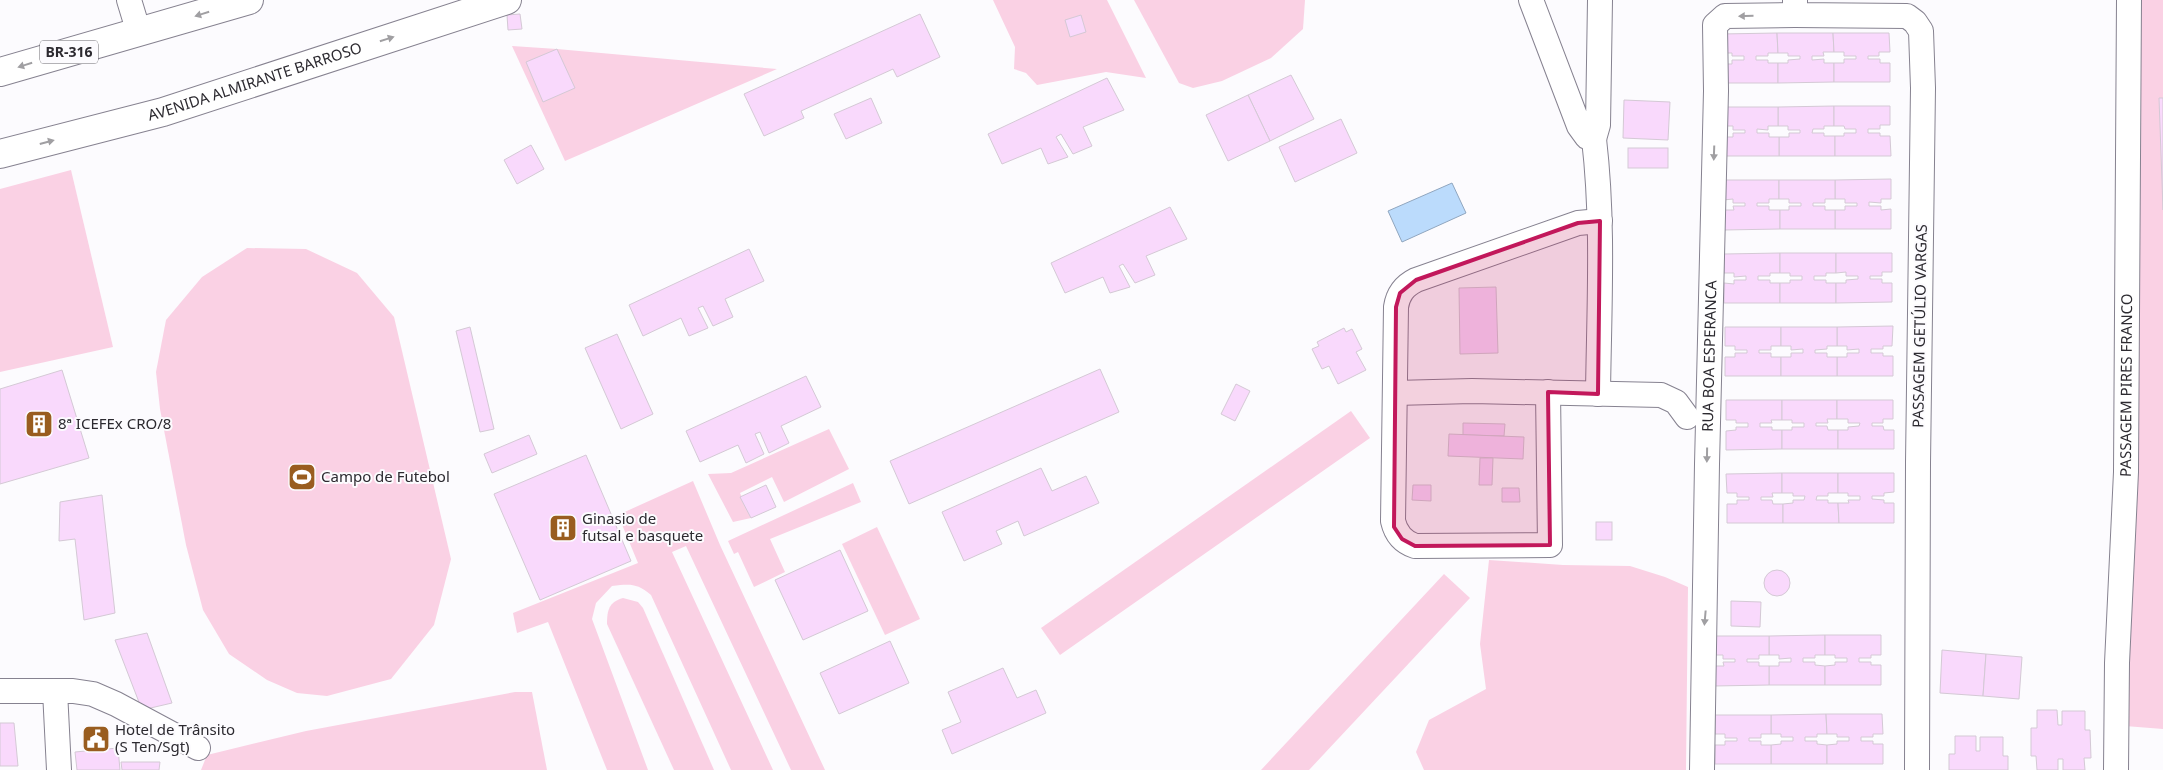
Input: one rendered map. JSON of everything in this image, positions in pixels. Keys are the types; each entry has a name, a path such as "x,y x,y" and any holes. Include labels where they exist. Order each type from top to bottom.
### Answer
{"highway":[{"path":"139,33 249,0"},
{"name":"AVENIDA ALMIRANTE BARROSO","path":"0,154 163,112 507,0"},
{"name":"BR-316","path":"0,72 139,33"}],"street":[{"path":"129,0 139,33"},
{"path":"1532,0 1579,126 1587,137 1594,139"},
{"path":"1598,394 1600,185 1594,139 1598,126 1600,0"},
{"name":"PASSAGEM PIRES FRANCO","path":"2116,770 2117,663 2126,472 2129,0"},
{"name":"RUA BOA ESPERANCA","path":"1702,770 1716,91 1715,25 1725,16 1795,8"},
{"name":"PASSAGEM GETÚLIO VARGAS","path":"1795,8 1907,16 1915,22 1920,31 1923,88 1918,463 1917,770"},
{"path":"1548,392 1550,545 1415,546 1402,539 1394,527 1393,521 1396,307 1400,293 1416,280 1578,223 1600,220"},
{"path":"1394,393 1472,391 1660,395 1676,402 1687,417"},
{"path":"0,691 56,691 93,694 116,704 198,748"},
{"path":"56,691 60,770"}],"highlighted area":[{"path":"1600,221 1598,394 1548,392 1550,545 1415,546 1402,539 1394,527 1396,307 1400,293 1416,280 1578,223"}],"shaded area":[{"path":"993,0 1107,0 1146,78 1106,72 1037,85 1026,73 1014,69 1015,47"},
{"path":"1134,0 1305,0 1303,29 1271,58 1222,81 1193,88 1179,83"},
{"path":"2138,0 2163,0 2163,729 2125,726"},
{"path":"512,46 557,49 777,69 565,161"},
{"path":"71,170 113,347 0,372 0,189"},
{"name":"Campo de Futebol","path":"247,248 306,249 357,273 394,317 451,559 434,625 391,679 327,696 297,693 267,680 229,654 203,610 186,545 160,409 156,372 166,320 202,277"},
{"path":"1351,411 1370,438 1060,655 1041,628"},
{"path":"829,429 849,469 784,502 772,477 740,493 751,518 733,522 708,474 731,473"},
{"path":"693,481 720,545 825,770 791,770 686,546 672,552 773,770 731,770 651,595 642,588 629,585 612,586 596,603 592,619 648,770 607,770 548,622 517,633 513,613 638,563 618,515"},
{"path":"853,483 861,502 770,539 785,572 754,587 738,552 734,554 728,541"},
{"path":"877,527 920,619 885,635 842,544"},
{"path":"1489,560 1563,565 1630,566 1665,577 1688,587 1686,770 1424,770 1416,752 1429,720 1486,689 1480,644"},
{"path":"1444,574 1470,598 1309,770 1261,770"},
{"path":"623,598 638,602 643,608 714,770 674,770 607,624 610,607"},
{"path":"515,692 532,692 547,770 201,770 207,755 306,731"}],"water":[{"path":"1452,183 1466,213 1402,242 1388,211"}],"building":[{"path":"520,14 522,29 508,30 507,15"},
{"path":"920,14 940,57 897,77 893,69 801,111 804,118 764,136 744,94"},
{"path":"1081,15 1086,32 1070,37 1065,20"},
{"path":"1777,33 1778,53 1768,53 1768,56 1756,56 1756,60 1768,60 1768,63 1778,63 1778,83 1722,83 1722,64 1732,64 1732,60 1744,60 1744,56 1732,56 1732,53 1722,53 1721,34"},
{"path":"1777,33 1833,33 1834,52 1823,52 1824,56 1812,56 1812,60 1824,59 1824,63 1834,63 1834,82 1778,83 1778,63 1788,63 1788,60 1800,59 1800,56 1788,56 1788,53 1778,53"},
{"path":"1833,33 1889,33 1890,52 1879,52 1879,56 1868,56 1868,59 1880,59 1880,63 1890,63 1890,82 1834,82 1834,63 1844,63 1844,59 1856,59 1856,56 1844,56 1844,52 1834,52"},
{"path":"557,49 575,88 543,102 526,62"},
{"path":"1291,75 1314,119 1270,141 1248,95"},
{"path":"1107,78 1124,110 1083,127 1092,146 1073,154 1061,134 1056,137 1068,157 1048,164 1041,148 1002,164 988,134"},
{"path":"1248,95 1270,141 1228,161 1206,115"},
{"path":"871,98 882,123 846,139 834,114"},
{"path":"2159,98 2163,98 2163,210"},
{"path":"1624,100 1670,102 1668,140 1623,138"},
{"path":"1834,106 1834,126 1824,126 1824,129 1813,129 1812,133 1824,133 1824,136 1835,136 1835,156 1779,156 1779,137 1789,137 1789,133 1800,133 1800,130 1788,130 1788,126 1778,126 1778,107"},
{"path":"1834,106 1890,106 1890,125 1880,125 1880,129 1868,129 1868,133 1880,133 1880,136 1890,136 1891,156 1835,156 1835,136 1844,136 1844,133 1856,133 1856,129 1834,126"},
{"path":"1722,107 1778,107 1778,126 1768,126 1768,130 1757,129 1757,133 1769,133 1769,137 1779,137 1779,156 1723,156 1723,137 1733,137 1733,133 1745,133 1745,130 1733,130 1733,126 1723,126"},
{"path":"1341,119 1357,153 1295,182 1279,147"},
{"path":"531,145 544,169 517,184 504,160"},
{"path":"1628,148 1668,148 1668,168 1628,168"},
{"path":"1891,179 1891,199 1881,199 1881,203 1869,202 1869,206 1881,206 1881,210 1891,209 1891,229 1835,229 1835,210 1845,210 1845,206 1857,206 1857,203 1845,203 1845,199 1835,199 1835,180"},
{"path":"1723,180 1779,180 1779,199 1769,199 1769,203 1757,203 1757,206 1769,206 1769,210 1780,210 1780,229 1724,230 1724,210 1734,210 1733,206 1745,206 1745,203 1733,203 1733,199 1723,200"},
{"path":"1779,180 1835,180 1835,199 1825,199 1825,203 1813,203 1813,206 1825,206 1825,210 1835,210 1835,229 1780,229 1780,210 1789,210 1789,206 1801,206 1801,203 1789,203 1789,199 1779,199"},
{"path":"1170,207 1187,239 1146,256 1155,275 1135,283 1123,264 1119,266 1130,287 1110,293 1103,277 1065,293 1051,263"},
{"path":"749,249 764,281 725,299 733,317 713,326 703,306 698,308 708,328 689,336 681,318 643,336 629,305"},
{"path":"1780,253 1780,273 1770,273 1770,276 1758,276 1758,280 1770,280 1770,283 1780,283 1780,303 1724,303 1724,283 1734,284 1734,280 1746,280 1746,276 1734,277 1734,273 1724,273 1724,254"},
{"path":"1780,253 1836,253 1836,273 1826,273 1826,276 1814,276 1814,280 1826,280 1826,283 1836,283 1836,303 1780,303 1780,283 1790,283 1790,280 1802,280 1802,276 1790,276 1790,273 1780,273"},
{"path":"1836,253 1892,253 1892,272 1882,272 1882,276 1870,276 1870,279 1882,279 1882,283 1892,283 1892,302 1836,303 1836,283 1846,283 1846,280 1858,279 1858,276 1846,276 1846,272 1836,273"},
{"path":"1496,287 1498,353 1460,354 1459,288"},
{"path":"1893,326 1892,346 1883,346 1883,349 1871,349 1871,353 1883,353 1883,356 1893,356 1893,376 1837,376 1837,357 1847,357 1847,353 1859,353 1859,349 1847,350 1847,346 1837,346 1837,327"},
{"path":"470,327 494,429 480,432 456,331"},
{"path":"1725,327 1781,327 1781,346 1771,346 1771,350 1759,350 1759,353 1771,353 1771,357 1781,357 1781,376 1725,376 1725,357 1735,357 1735,353 1747,353 1747,350 1735,350 1735,346 1725,346"},
{"path":"1781,327 1837,327 1837,346 1827,346 1827,349 1815,350 1815,353 1827,353 1827,357 1837,357 1837,376 1781,376 1781,357 1791,357 1791,353 1803,353 1803,349 1791,350 1791,346 1781,346"},
{"path":"1344,328 1346,332 1352,329 1362,349 1356,352 1366,370 1338,384 1329,366 1322,369 1312,349 1319,346 1317,342"},
{"path":"617,334 653,414 621,429 585,348"},
{"path":"1100,369 1119,412 909,504 890,461"},
{"name":"8ª ICEFEx CRO/8","path":"62,370 89,458 0,484 0,389"},
{"path":"806,376 821,407 781,426 789,443 769,453 760,432 755,434 764,454 746,463 738,445 700,462 686,431"},
{"path":"1236,384 1250,391 1235,421 1221,414"},
{"path":"1726,400 1782,400 1782,420 1771,420 1772,423 1760,423 1760,427 1772,427 1772,430 1782,430 1782,449 1726,450 1726,431 1736,430 1736,427 1748,427 1748,423 1736,423 1736,420 1726,420"},
{"path":"1782,400 1837,400 1837,419 1827,419 1828,423 1816,423 1816,426 1827,426 1828,430 1838,430 1838,449 1782,449 1782,430 1792,430 1792,427 1804,427 1804,423 1792,423 1792,420 1782,420"},
{"path":"1837,400 1893,400 1893,419 1883,419 1883,423 1872,423 1872,426 1883,426 1884,430 1894,430 1894,449 1838,449 1838,430 1848,430 1848,427 1859,426 1860,423 1848,423 1848,419 1837,419"},
{"path":"1463,423 1505,424 1504,436 1463,435"},
{"path":"1449,434 1524,437 1523,459 1448,456"},
{"path":"529,435 537,454 492,473 484,454"},
{"name":"Ginasio de futsal e basquete","path":"586,455 631,561 540,600 494,494"},
{"path":"1480,458 1493,458 1492,485 1479,485"},
{"path":"1041,468 1052,491 1086,476 1099,503 1024,536 1018,521 996,531 1002,544 964,561 942,512"},
{"path":"1782,473 1782,493 1772,493 1773,497 1761,497 1761,500 1772,500 1773,504 1783,504 1783,523 1727,523 1727,504 1737,504 1737,500 1749,500 1749,497 1737,497 1737,493 1727,493 1726,474"},
{"path":"1782,473 1838,473 1838,493 1828,493 1828,496 1817,496 1816,500 1828,500 1828,503 1838,503 1839,523 1783,523 1783,504 1793,503 1793,500 1804,500 1805,496 1793,496 1793,493 1782,493"},
{"path":"1838,473 1894,473 1894,492 1884,493 1884,496 1872,496 1872,499 1884,500 1884,503 1894,503 1894,523 1839,523 1838,503 1849,503 1848,500 1860,500 1860,496 1848,496 1848,493 1838,493"},
{"path":"766,485 776,507 751,518 740,497"},
{"path":"1413,485 1431,485 1431,501 1412,500"},
{"path":"1502,488 1519,488 1520,502 1502,502"},
{"path":"102,495 115,613 84,620 75,539 59,541 60,502"},
{"path":"1596,522 1612,522 1612,540 1596,540"},
{"path":"840,550 868,611 803,640 775,580"},
{"path":"1777,570 1786,574 1790,583 1786,592 1777,596 1768,592 1764,583 1768,574"},
{"path":"1731,601 1761,602 1760,627 1731,626"},
{"path":"147,633 172,703 142,710 115,640"},
{"path":"1825,635 1825,655 1815,655 1815,658 1803,658 1803,662 1815,662 1815,665 1825,666 1825,685 1769,685 1769,666 1779,666 1779,662 1791,662 1791,658 1779,659 1779,655 1769,655 1769,636"},
{"path":"1825,635 1881,635 1881,655 1871,655 1871,658 1859,658 1859,662 1871,662 1871,665 1881,665 1881,685 1825,685 1825,666 1835,665 1835,662 1847,662 1847,658 1835,658 1835,655 1825,655"},
{"path":"1713,636 1769,636 1769,655 1759,655 1759,659 1747,659 1747,662 1759,662 1759,666 1769,666 1769,685 1714,686 1713,666 1724,666 1723,662 1735,662 1735,659 1723,659 1723,655 1713,655"},
{"path":"890,641 909,683 839,714 820,673"},
{"path":"1942,650 1986,654 1983,696 1940,693"},
{"path":"1986,654 2022,657 2019,699 1983,696"},
{"path":"1003,668 1017,698 1036,690 1046,713 952,754 942,730 961,722 948,692"},
{"path":"2037,710 2057,710 2058,725 2062,725 2062,711 2085,711 2085,730 2090,730 2091,758 2084,758 2085,770 2063,770 2063,759 2058,759 2058,770 2037,770 2036,756 2031,756 2031,728 2037,728"},
{"path":"1826,714 1827,734 1817,734 1817,737 1805,737 1805,741 1817,741 1817,744 1827,745 1827,764 1771,764 1771,745 1781,744 1781,741 1793,741 1793,737 1781,737 1781,734 1771,734 1771,715"},
{"path":"1826,714 1882,714 1883,734 1873,734 1873,737 1861,737 1861,741 1873,741 1873,744 1883,744 1883,764 1827,764 1827,745 1837,744 1837,741 1849,741 1849,737 1837,737 1837,734 1827,734"},
{"path":"1715,715 1771,715 1771,734 1761,734 1761,738 1749,738 1749,741 1761,741 1761,745 1771,745 1771,764 1715,764 1715,745 1725,745 1725,741 1737,741 1737,738 1725,738 1725,734 1715,734"},
{"path":"0,723 14,723 18,766 0,766"},
{"path":"1955,736 1976,736 1976,751 1980,751 1980,737 2003,737 2003,756 2008,756 2008,770 1949,770 1949,754 1955,754"},
{"path":"118,748 120,770 77,770 75,752"},
{"path":"121,762 160,762 159,770 122,770"}],"place":[{"name":"8ª ICEFEx CRO/8","path":"39,424"},
{"name":"Campo de Futebol","path":"302,477"},
{"name":"Ginasio de futsal e basquete","path":"563,528"},
{"name":"Hotel de Trânsito (S Ten/Sgt)","path":"96,739"}]}
